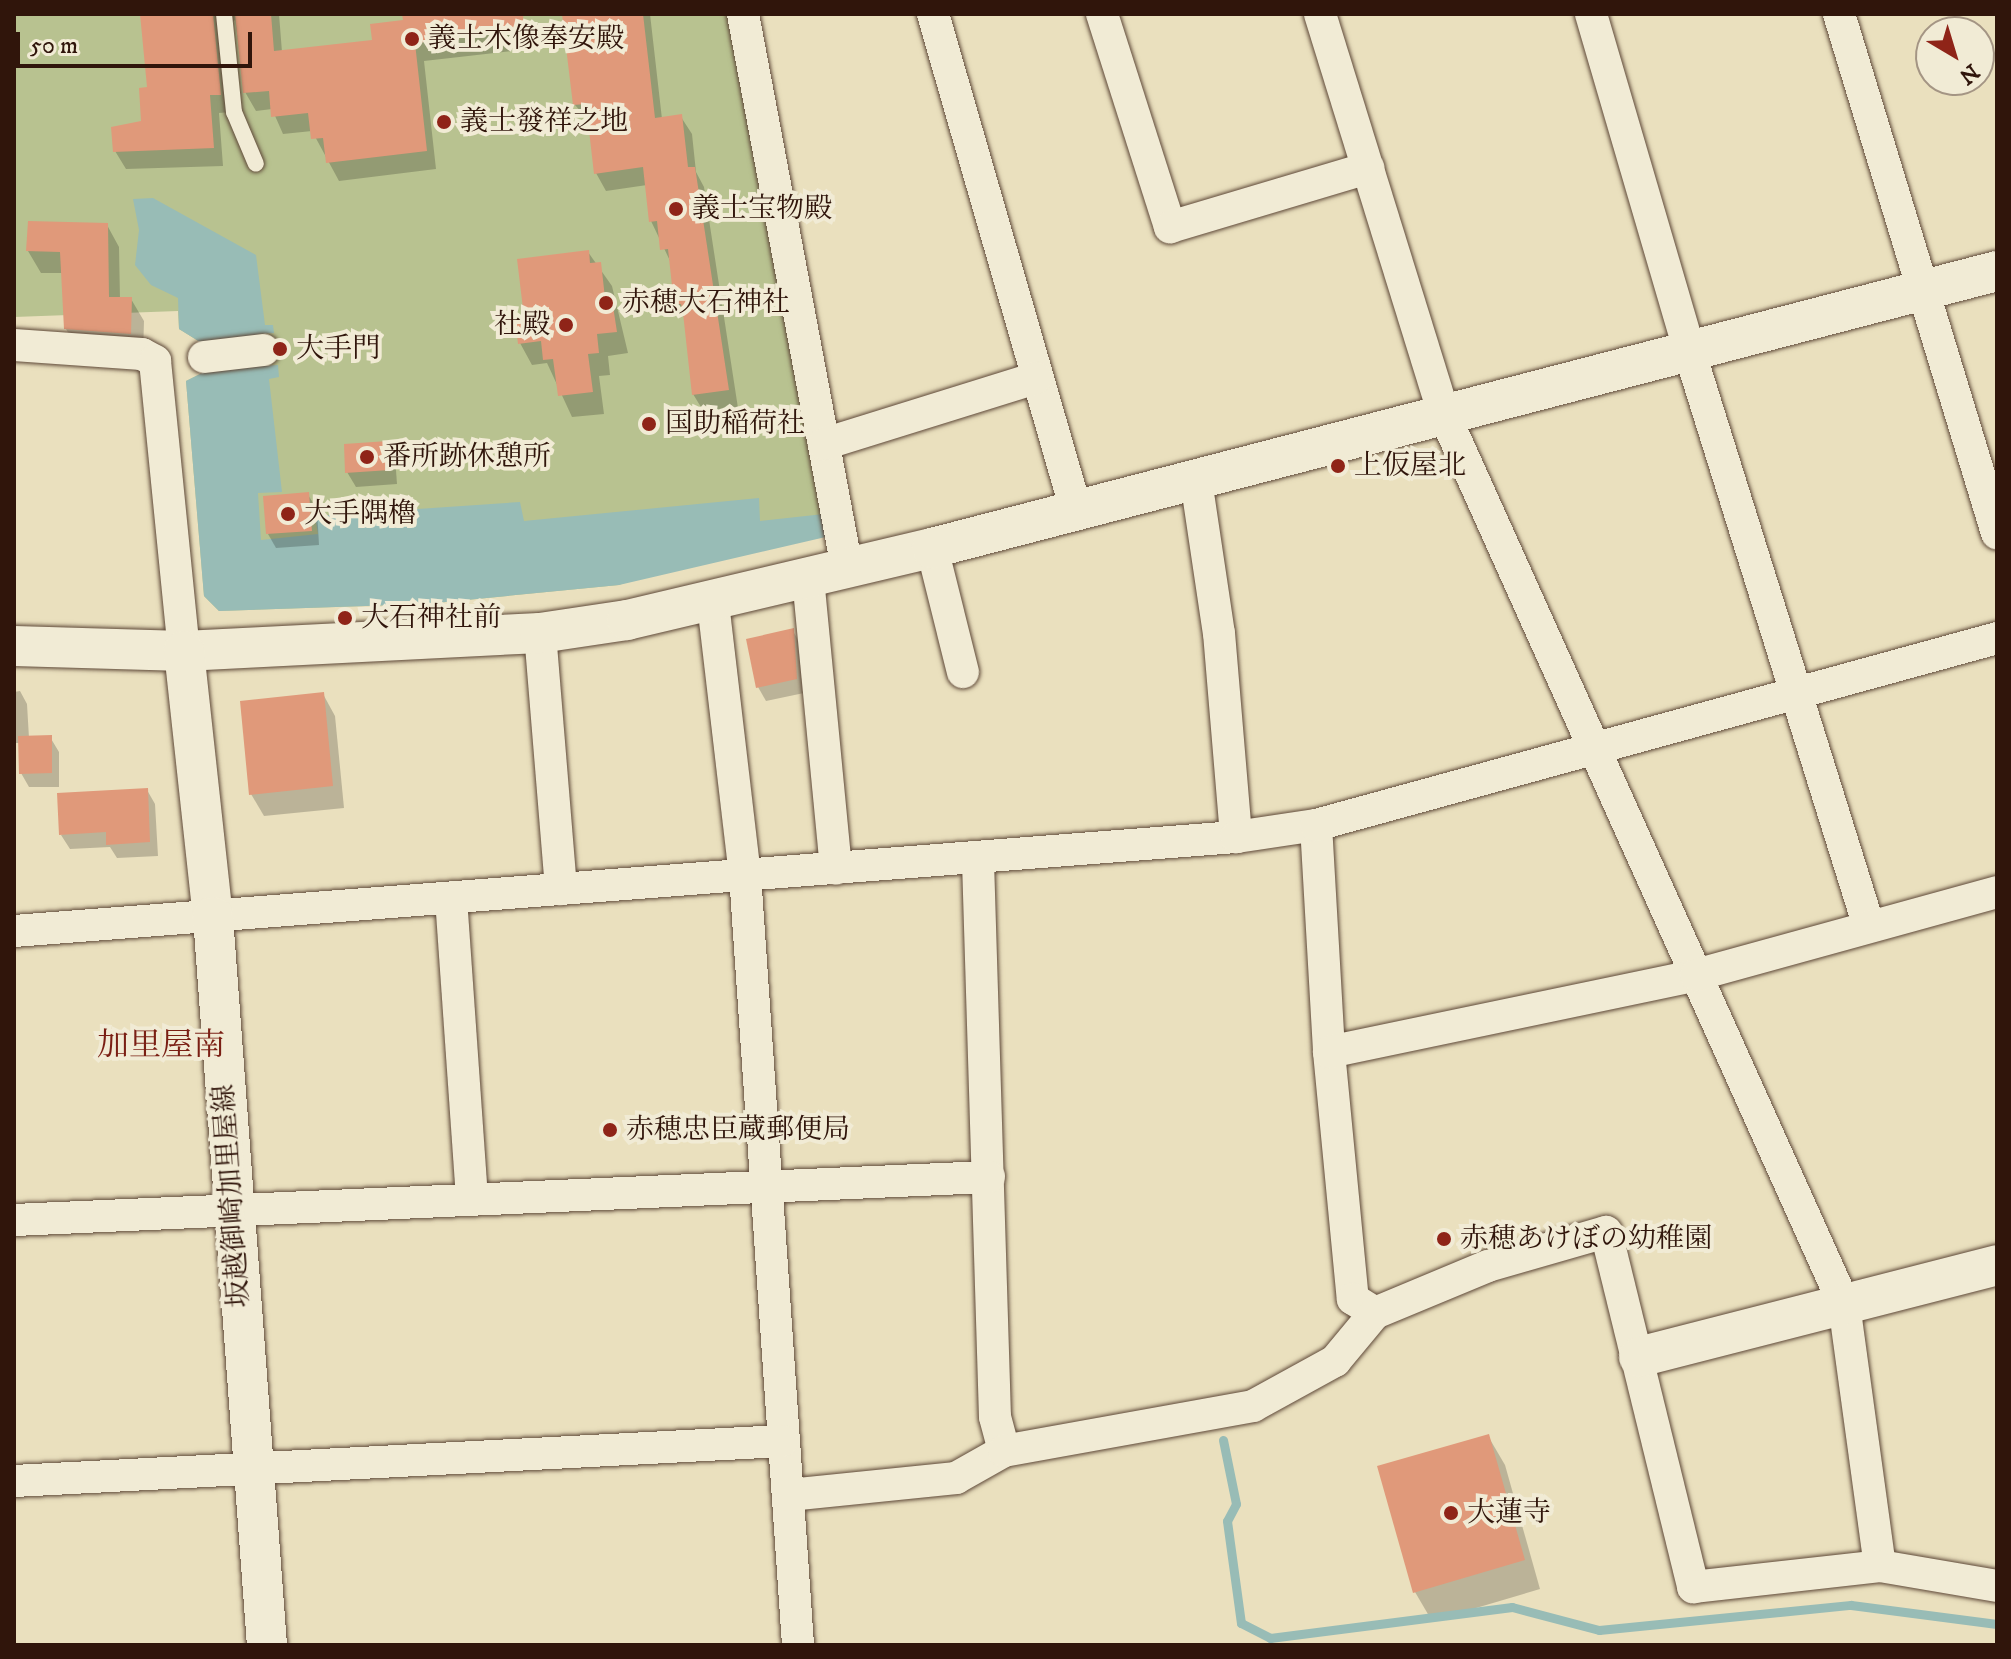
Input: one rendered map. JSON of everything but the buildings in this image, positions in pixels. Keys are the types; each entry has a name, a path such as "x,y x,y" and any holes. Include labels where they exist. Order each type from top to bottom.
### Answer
{"street":[{"path":"743,14 847,568"},
{"path":"933,14 1076,510"},
{"path":"1102,14 1170,227 1368,168"},
{"path":"1320,14 1444,414 1844,1304 1880,1566"},
{"path":"1591,14 1689,350 1799,692 1869,927"},
{"path":"1839,14 1997,533"},
{"path":"14,646 184,651 540,633 713,603 1997,271"},
{"path":"14,345 142,354 155,361 184,651"},
{"path":"204,357 264,350"},
{"path":"824,444 1036,378"},
{"path":"1196,480 1219,633 1236,837"},
{"path":"932,548 963,672"},
{"path":"808,578 836,869"},
{"path":"713,603 745,875 798,1645"},
{"path":"540,633 561,889"},
{"path":"14,931 745,875 978,861 1236,837 1316,825 1997,638"},
{"name":"坂越御崎加里屋線","path":"184,651 213,917 232,1210 267,1645"},
{"path":"1316,825 1329,1052 1353,1299 1375,1313"},
{"path":"978,861 995,1417 1004,1451"},
{"path":"1329,1052 1696,975 1997,892"},
{"path":"451,898 472,1196"},
{"path":"14,1220 472,1196 989,1177"},
{"path":"789,1495 956,1478 1004,1451 1253,1406 1335,1361 1375,1313 1488,1266 1606,1232 1693,1587 1880,1566 1997,1586"},
{"path":"1639,1357 1997,1265"},
{"path":"14,1481 253,1472 782,1441"}],"lane":[{"path":"224,14 234,112 256,164"}],"green space":[{"path":"14,14 728,14 824,514 619,585 425,604 219,611 204,596 186,381 208,370 208,347 179,329 178,311 14,317"}],"water":[{"path":"153,198 256,255 265,325 273,325 274,333 258,334 261,366 278,365 279,377 269,379 282,492 258,493 261,540 318,534 315,516 520,502 524,521 759,498 760,521 824,514 830,536 619,585 425,604 219,611 204,596 186,381 208,370 208,347 179,329 178,298 151,285 135,265 139,230 133,199"}],"waterway":[{"path":"1223,1440 1236,1504 1227,1521 1241,1623 1270,1638 1512,1607 1599,1630 1851,1605 1997,1624"}],"place":[{"name":"義士木像奉安殿","path":"412,39"},
{"name":"義士發祥之地","path":"444,122"},
{"name":"義士宝物殿","path":"676,209"},
{"name":"赤穂大石神社","path":"606,303"},
{"name":"社殿","path":"566,325"},
{"name":"大手門","path":"280,349"},
{"name":"国助稲荷社","path":"649,424"},
{"name":"番所跡休憩所","path":"367,457"},
{"name":"上仮屋北","path":"1338,466"},
{"name":"大手隅櫓","path":"288,514"},
{"name":"大石神社前","path":"345,618"},
{"name":"赤穂忠臣蔵郵便局","path":"610,1130"},
{"name":"赤穂あけぼの幼稚園","path":"1444,1239"},
{"name":"大蓮寺","path":"1451,1513"}],"district":[{"name":"加里屋南","path":"161,1046"}]}
